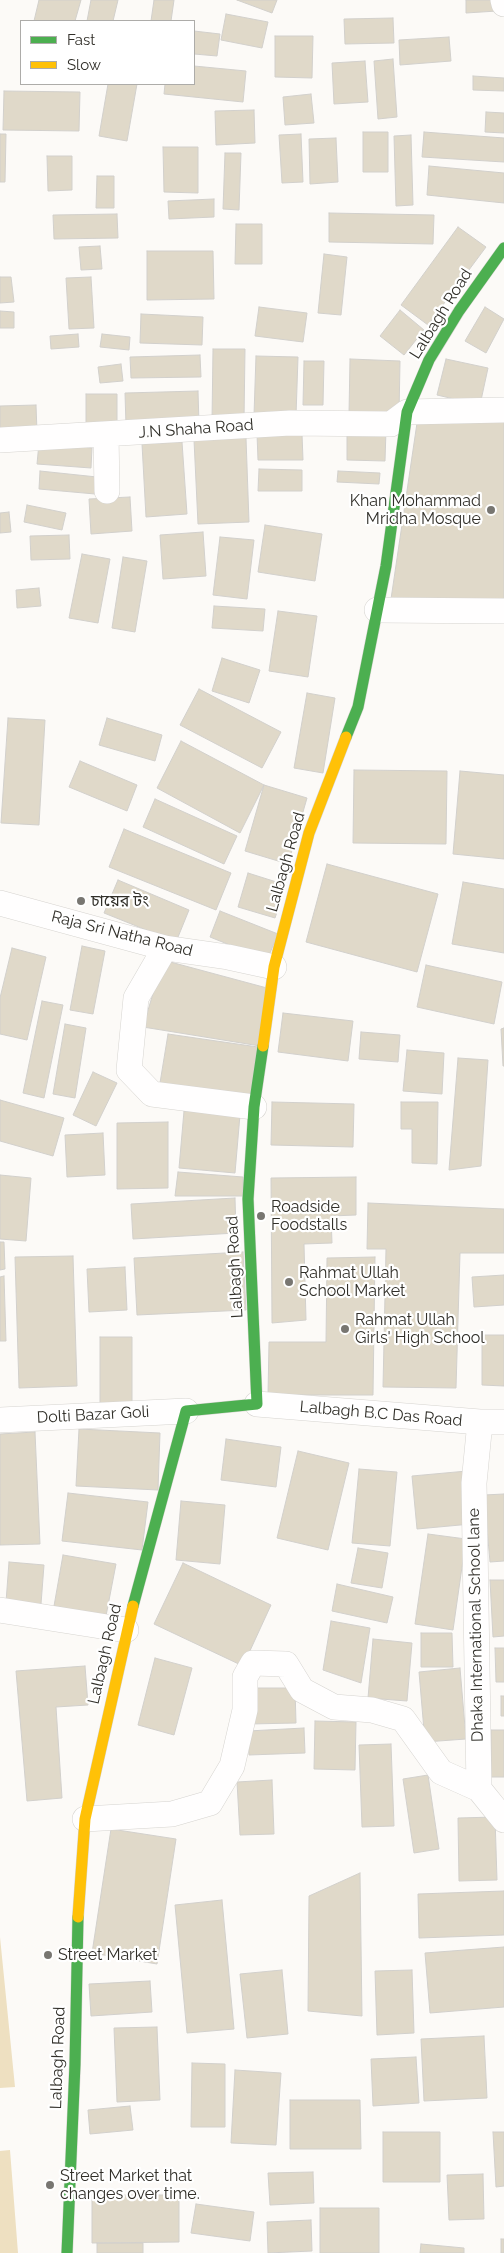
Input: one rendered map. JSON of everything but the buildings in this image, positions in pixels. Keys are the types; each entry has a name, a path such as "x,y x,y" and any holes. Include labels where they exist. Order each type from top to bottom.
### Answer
{"street":[{"name":"Lalbagh Road","path":"257,1404 248,1199 254,1107 274,967 309,833 358,707 386,566 399,418 429,360 459,311 504,248"},
{"name":"J.N Shaha Road","path":"0,440 399,418 504,410"},
{"path":"106,434 107,491"},
{"path":"377,610 504,611"},
{"name":"Raja Sri Natha Road","path":"0,903 165,948 228,957 274,967"},
{"path":"165,948 136,998 128,1070 152,1094 254,1107"},
{"path":"186,1411 257,1404"},
{"name":"Lalbagh B.C Das Road","path":"257,1404 480,1422 504,1422"},
{"name":"Lalbagh Road","path":"67,2253 75,2064 78,1895 85,1819 126,1630 186,1411"},
{"name":"Dolti Bazar Goli","path":"0,1420 186,1411"},
{"name":"Dhaka International School lane","path":"479,1789 474,1483 480,1422"},
{"path":"0,1610 126,1630"},
{"path":"85,1819 172,1814 210,1804 232,1766 245,1710 245,1677 253,1663 286,1664 302,1690 334,1707 372,1710 403,1719 441,1772 479,1789 504,1820"}],"shaded area":[{"path":"0,1937 15,2087 0,2088"},
{"path":"10,2150 18,2253 0,2253 0,2151"}],"traffic: fast":[{"path":"346,737 358,707 386,566 407,412 429,360 459,311 504,248"},
{"path":"133,1606 186,1411 257,1404 248,1199 254,1107 263,1046"},
{"path":"67,2253 75,2064 78,1917"}],"traffic: slow":[{"path":"263,1046 274,967 309,833 346,737"},
{"path":"78,1917 85,1819 133,1606"}],"place":[{"name":"Khan Mohammad Mridha Mosque","path":"491,510"},
{"name":"চায়ের টং","path":"81,901"},
{"name":"Roadside Foodstalls","path":"261,1216"},
{"name":"Rahmat Ullah School Market","path":"289,1282"},
{"name":"Rahmat Ullah Girls' High School","path":"345,1329"},
{"name":"Street Market","path":"48,1955"},
{"name":"Street Market that changes over time.","path":"50,2185"}]}
